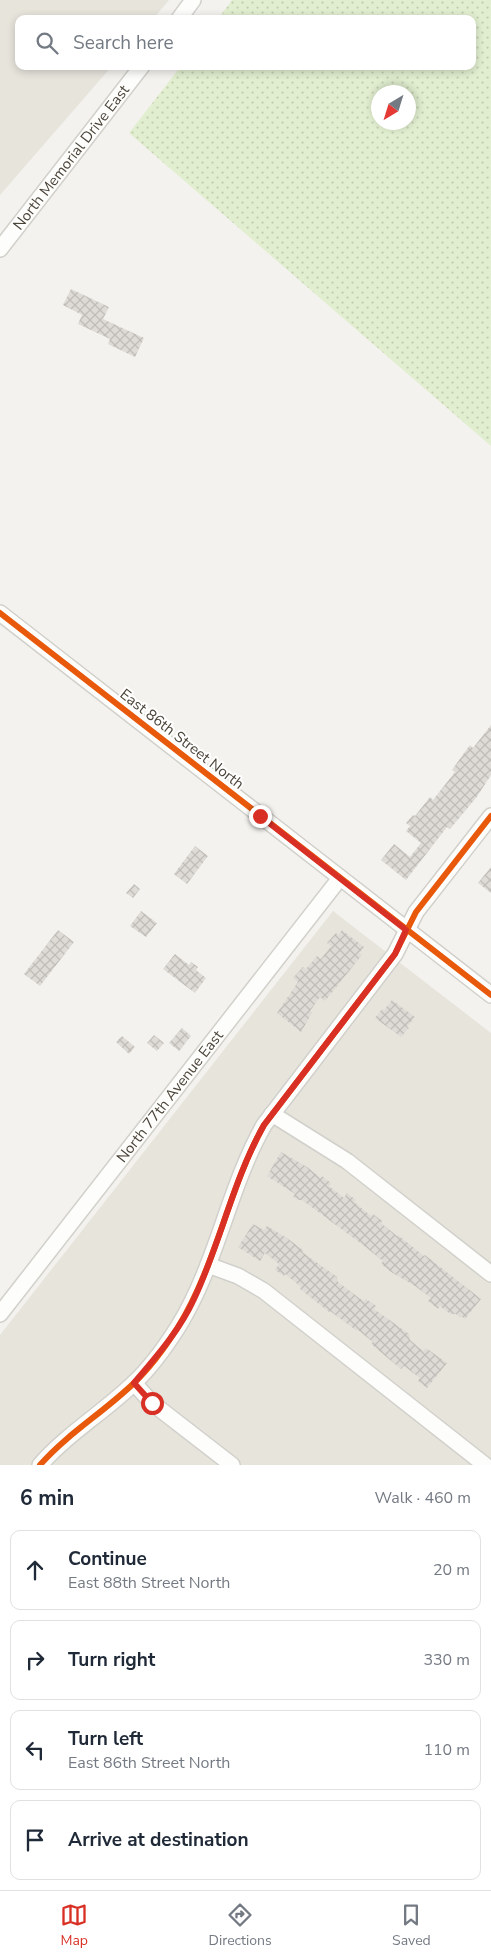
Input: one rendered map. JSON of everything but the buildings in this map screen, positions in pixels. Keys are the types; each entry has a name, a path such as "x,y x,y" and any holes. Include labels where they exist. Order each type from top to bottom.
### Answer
{"street":[{"path":"182,15 193,0"},
{"name":"North Memorial Drive East","path":"0,249 139,70"},
{"name":"East 86th Street North","path":"0,613 491,995"},
{"path":"40,1465 134,1383 161,1352 178,1328 194,1300 251,1148 272,1114 395,954 416,912 491,816"},
{"name":"North 77th Avenue East","path":"0,1314 340,878"},
{"path":"272,1114 347,1161 491,1274"},
{"path":"208,1265 238,1276 264,1291 485,1465"},
{"path":"134,1383 152,1403 232,1465"}],"shaded area":[{"path":"0,0 169,0 156,15 15,15 15,70 109,70 0,195"},
{"path":"333,911 491,1033 491,1465 0,1465 0,1335"}],"green space":[{"path":"232,0 491,0 491,446 129,133 178,70 476,70 476,15 221,15"}],"cycle path":[{"path":"0,613 491,995"},
{"path":"40,1465 62,1443 134,1383 168,1342 178,1327 203,1278 241,1175 264,1125 395,954 416,912 491,816"}],"route":[{"path":"152,1403 134,1383 161,1352 194,1300 251,1148 264,1125 309,1064 395,954 406,930 260,816"}]}
